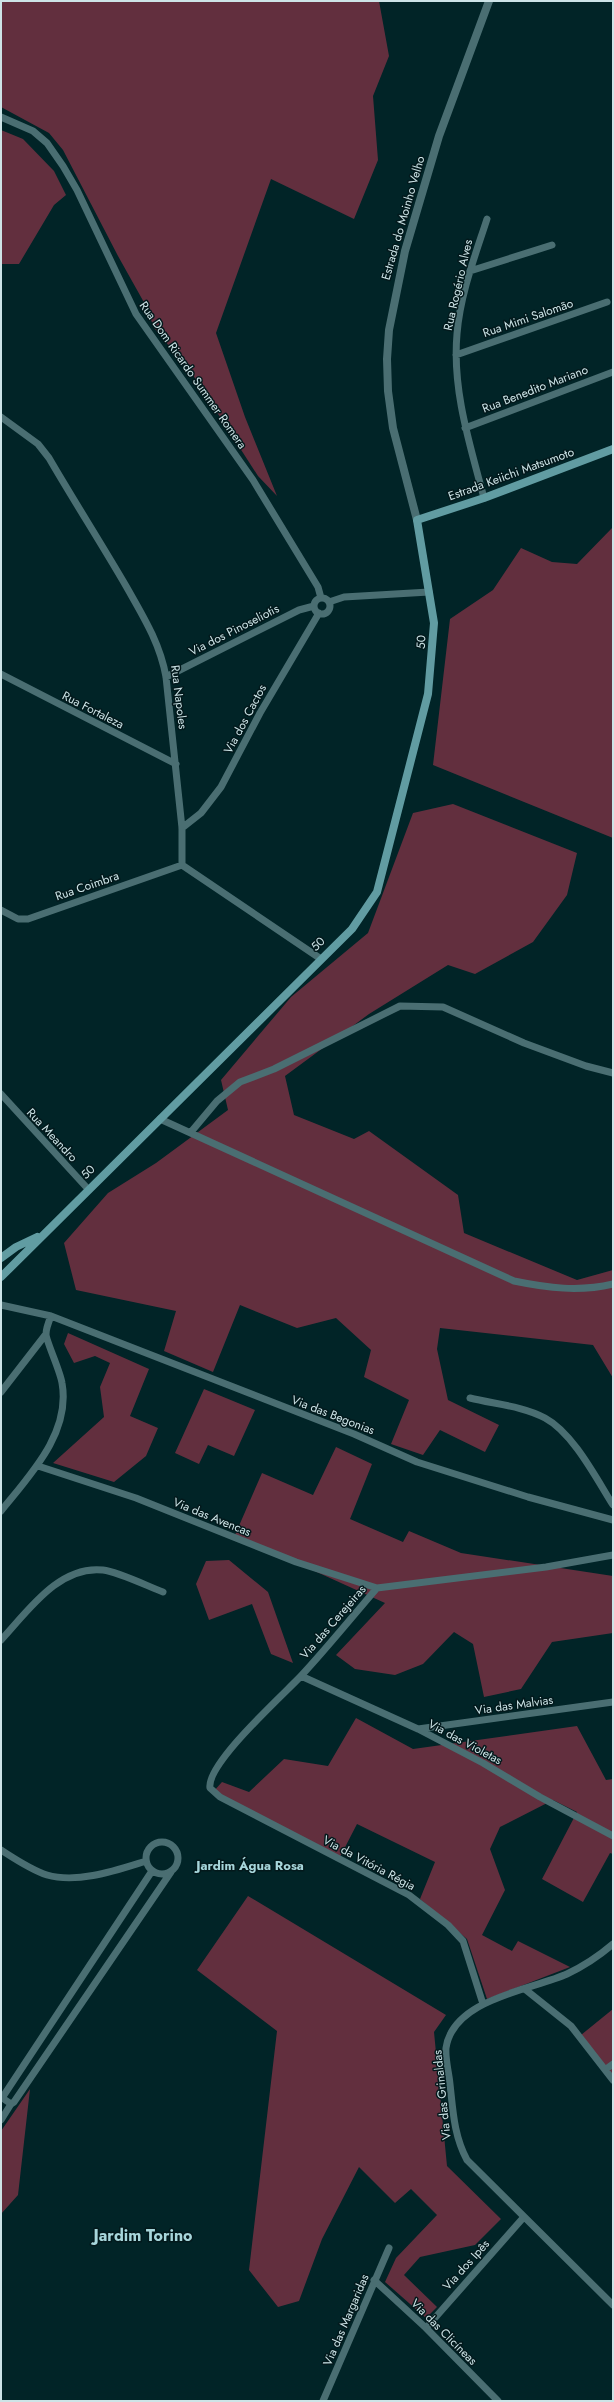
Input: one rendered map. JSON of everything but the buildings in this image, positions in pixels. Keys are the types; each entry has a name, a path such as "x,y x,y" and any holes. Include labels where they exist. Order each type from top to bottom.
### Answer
{"main road":[{"name":"Estrada Keiichi Matsumoto","path":"417,520 484,498 613,449"},
{"name":"50","path":"1,1277 41,1235 352,929 378,892 428,694 434,622 417,520"},
{"path":"1,1258 16,1246 41,1235"}],"street":[{"name":"Estrada do Moinho Velho","path":"417,520 393,428 388,391 388,330 405,251 439,136 489,1"},
{"name":"Rua Dom Ricardo Summer Romera","path":"1,117 33,131 47,143 63,166 77,190 136,314 253,480 318,587 321,598"},
{"name":"Rua Rogério Alves","path":"484,498 465,428 459,396 456,355 457,334 470,271 487,219"},
{"path":"470,271 552,245"},
{"name":"Rua Mimi Salomão","path":"456,355 607,302"},
{"name":"Rua Benedito Mariano","path":"465,428 613,372"},
{"name":"Rua Napoles","path":"1,417 38,444 49,458 110,557 156,638 162,655 166,677 176,764 182,828 182,865"},
{"path":"329,602 327,611 319,613 314,606 316,600 321,598 329,602 344,597 428,592"},
{"name":"Via dos Pinoseliotis","path":"166,677 298,610 314,606"},
{"name":"Via dos Cactos","path":"182,828 206,808 221,788 260,713 319,613"},
{"name":"Rua Fortaleza","path":"1,674 176,764"},
{"path":"182,865 320,959"},
{"name":"Rua Coimbra","path":"1,910 18,919 28,919 182,865"},
{"path":"191,1132 217,1101 240,1082 274,1069 400,1006 443,1007 524,1043 586,1066 613,1073"},
{"name":"Rua Meandro","path":"1,1094 88,1189"},
{"path":"160,1119 514,1281 555,1289 594,1288 613,1284"},
{"name":"Via das Begonias","path":"1,1305 51,1316 354,1434 417,1462 528,1498 613,1520"},
{"path":"1,1392 46,1334 51,1316"},
{"path":"1,1511 38,1466 59,1422 63,1403 62,1383 59,1368 46,1334"},
{"path":"470,1398 532,1413 553,1424 566,1435 613,1505"},
{"name":"Via das Avencas","path":"38,1466 136,1498 296,1562 377,1588"},
{"name":"Via das Cerejeiras","path":"220,1797 213,1792 209,1784 219,1765 232,1747 301,1676 377,1588 546,1567 613,1555"},
{"path":"1,1640 56,1583 72,1574 88,1570 104,1570 163,1592"},
{"name":"Via das Violetas","path":"301,1676 418,1729 483,1763 540,1797 613,1836"},
{"name":"Via das Malvias","path":"418,1729 613,1702"},
{"name":"Via da Vitória Régia","path":"220,1797 409,1895 448,1925 462,1941 483,2004"},
{"path":"1,2120 171,1872 178,1864 178,1853 171,1845 166,1842 156,1844 148,1851 146,1860 152,1871 162,1875 171,1872"},
{"path":"1,1850 36,1871 59,1877 115,1870 146,1860"},
{"path":"11,2104 1,2098 152,1871"},
{"name":"Via das Grinaldas","path":"613,1944 586,1965 526,1990 483,2004 464,2016 455,2027 446,2048 456,2136 467,2160 523,2218 613,2305"},
{"path":"526,1990 571,2026 606,2069 613,2080"},
{"path":"606,2069 613,2064"},
{"name":"Via dos Ipês","path":"426,2328 523,2218"},
{"name":"Via das Margaridas","path":"323,2401 389,2248"},
{"name":"Via das Clicíneas","path":"374,2280 426,2328 497,2401"}],"shaded area":[{"path":"1,1 379,1 389,56 373,96 378,160 354,219 271,179 216,333 245,417 277,496 258,476 191,372 154,328 146,306 118,256 63,150 49,133 1,107"},
{"path":"1,130 23,139 54,171 66,195 54,205 19,264 1,264"},
{"path":"613,527 613,838 433,765 450,619 493,590 521,548 552,562 577,564"},
{"path":"453,804 577,853 567,895 533,942 475,974 448,965 369,1014 285,1076 294,1115 354,1139 369,1131 458,1195 464,1233 577,1280 613,1270 613,1378 593,1345 440,1328 437,1349 448,1400 499,1425 485,1452 440,1430 423,1455 391,1444 409,1400 364,1377 371,1350 336,1318 297,1328 240,1305 213,1372 164,1351 176,1311 76,1290 64,1243 108,1193 156,1163 228,1110 221,1080 291,997 368,933 413,813"},
{"path":"68,1333 149,1369 130,1416 158,1428 146,1456 114,1482 53,1463 104,1417 100,1387 110,1363 95,1356 74,1363 64,1344"},
{"path":"204,1389 255,1410 234,1456 208,1445 199,1464 175,1453"},
{"path":"336,1447 372,1464 350,1519 403,1542 409,1531 461,1553 613,1576 613,1633 552,1642 521,1689 484,1697 473,1644 454,1632 423,1664 395,1675 355,1669 336,1655 385,1603 235,1535 262,1473 313,1495"},
{"path":"229,1560 268,1592 293,1663 271,1654 252,1604 209,1620 196,1584 206,1561"},
{"path":"356,1718 413,1749 577,1726 606,1780 613,1779 613,1854 610,1853 583,1902 542,1879 577,1812 553,1800 500,1827 490,1849 505,1890 482,1935 512,1951 518,1941 570,1967 487,1999 467,1939 420,1899 435,1862 357,1824 340,1857 213,1792 222,1782 249,1792 284,1759 328,1766"},
{"path":"248,1896 446,2015 434,2032 447,2166 501,2219 475,2245 420,2257 404,2275 437,2307 426,2318 385,2282 396,2258 437,2215 411,2189 395,2203 359,2167 322,2239 299,2301 278,2307 249,2270 277,2031 197,1970"},
{"path":"613,2009 613,2077 581,2035"},
{"path":"30,2089 18,2195 1,2214 1,2131"}],"district":[{"name":"Jardim Água Rosa","path":"250,1865"},
{"name":"Jardim Torino","path":"143,2235"}]}
